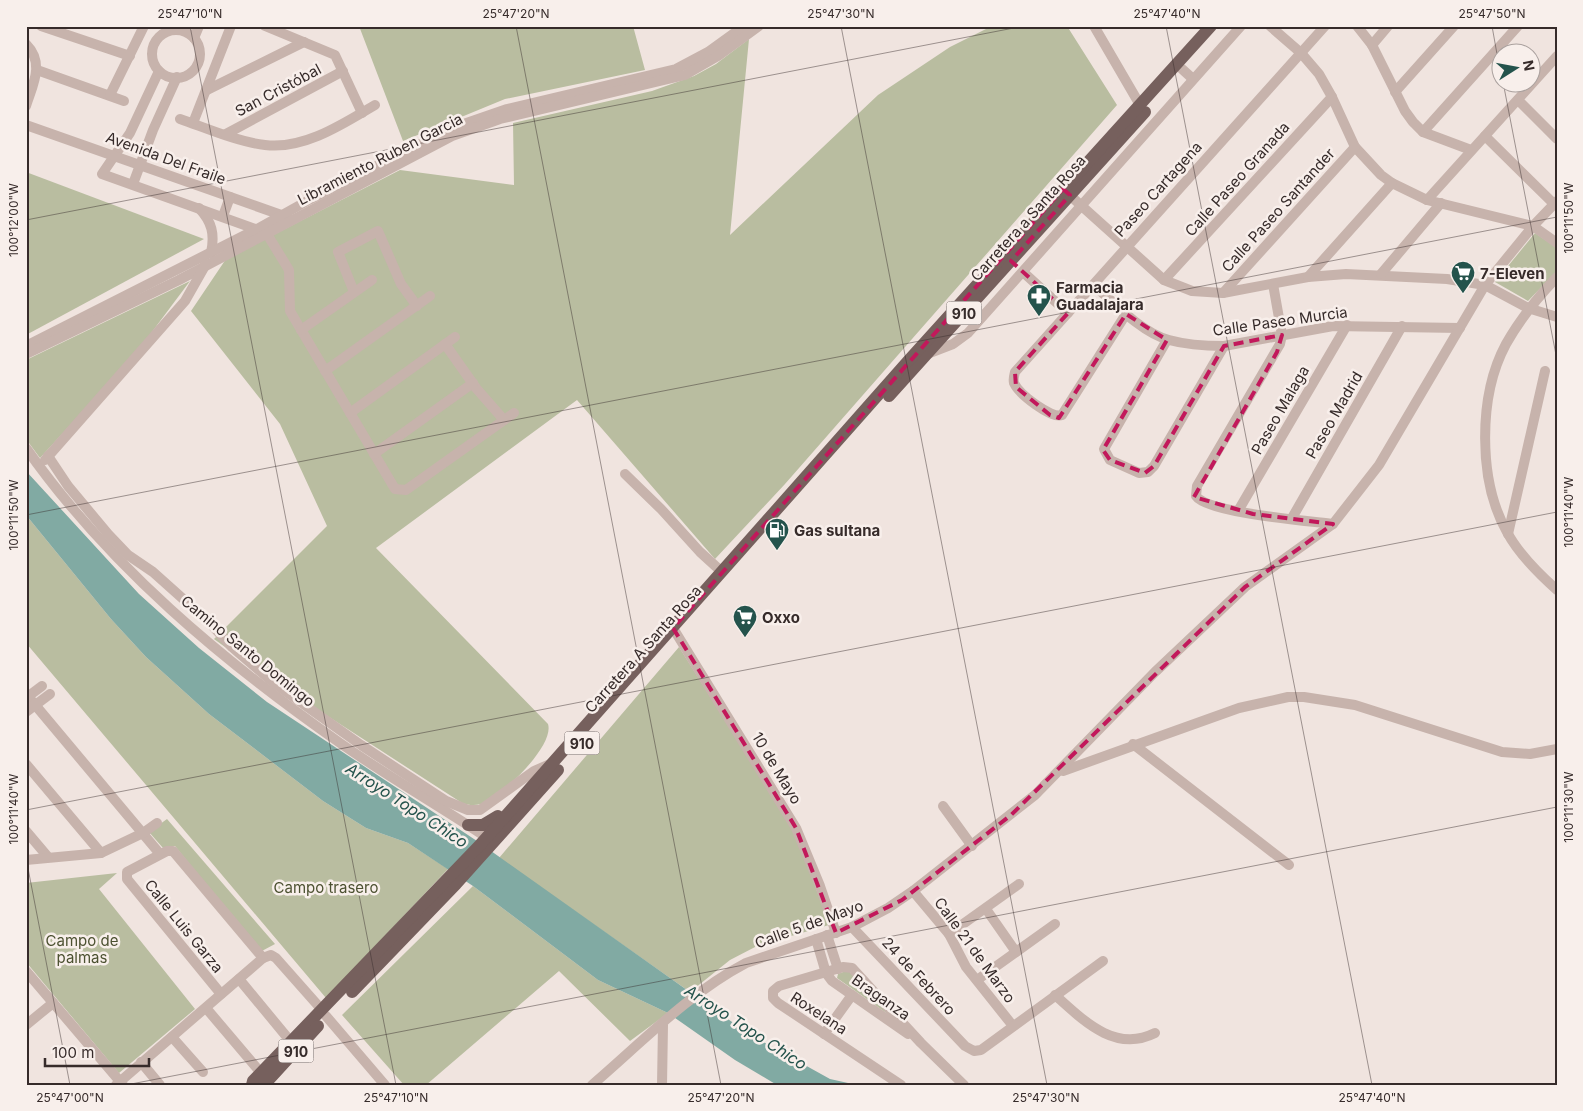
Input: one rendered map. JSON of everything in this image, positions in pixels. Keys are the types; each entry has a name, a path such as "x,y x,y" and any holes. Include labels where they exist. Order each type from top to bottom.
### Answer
{"main road":[{"name":"Carretera a Santa Rosa","path":"855,429 928,354 1140,105 1211,26"},
{"name":"Carretera a Santa Rosa","path":"855,429 1066,192 1126,132 1221,26"},
{"name":"Carretera A Santa Rosa","path":"484,845 523,796 675,632 722,572 855,429"},
{"name":"Carretera A Santa Rosa","path":"324,1013 452,882 855,429"},
{"path":"468,825 490,823 514,801 523,796"},
{"name":"910","path":"256,1082 294,1046 324,1013"}],"street":[{"path":"41,26 130,56"},
{"path":"194,38 199,26"},
{"path":"193,123 231,26"},
{"path":"265,26 335,55 362,113"},
{"name":"Libramiento Ruben Garcia","path":"26,354 206,264 262,232 283,215 452,128 507,109 676,69 708,52 744,26"},
{"name":"Libramiento Ruben Garcia","path":"26,346 211,253 295,220 447,139 478,126 685,75 718,56 759,26"},
{"path":"1094,26 1140,105"},
{"path":"928,354 953,344 968,333 1240,26"},
{"path":"1270,26 1301,53 1319,74 1355,147 1392,184 1427,200 1533,226 1557,244"},
{"name":"Paseo Cartagena","path":"1126,314 1062,415 1050,415 1016,387 1013,379 1015,372 1325,26"},
{"path":"1356,26 1372,45 1409,117 1423,132 1471,150"},
{"path":"1372,45 1388,26"},
{"path":"1395,92 1454,26"},
{"path":"1423,132 1518,26"},
{"path":"110,95 143,28"},
{"path":"143,28 154,45"},
{"path":"174,28 194,38 198,44 199,58 194,69 184,76 177,78 164,74 159,70 152,56 154,45 166,32 174,28"},
{"path":"137,42 154,45"},
{"path":"207,90 304,42"},
{"path":"26,44 34,54 37,70 26,106"},
{"path":"199,58 214,69"},
{"path":"1427,200 1471,150 1554,64"},
{"path":"194,69 214,69"},
{"path":"37,70 124,101"},
{"path":"159,70 135,123 116,156 102,174 223,216 262,232 289,270 290,311 395,489 406,490 514,413"},
{"path":"1182,70 1193,79"},
{"name":"San Cristóbal","path":"226,134 343,71"},
{"path":"133,184 153,130 177,78"},
{"name":"Calle Paseo Granada","path":"1164,280 1332,97"},
{"path":"1518,100 1557,139"},
{"path":"180,119 250,143 266,146 293,144 329,131 375,105"},
{"path":"135,123 153,130"},
{"name":"Avenida Del Fraile","path":"26,125 295,220"},
{"path":"1126,132 1138,142"},
{"path":"1485,136 1556,202"},
{"name":"Calle Paseo Santander","path":"1223,293 1355,147"},
{"path":"1308,277 1392,184"},
{"path":"1066,192 1164,280 1192,291 1223,293 1308,277 1381,274 1447,278 1484,285 1528,308 1557,318"},
{"path":"223,216 230,197"},
{"name":"Calle 5 de Mayo","path":"592,1085 715,981 746,963 852,927 888,908 913,891 1035,795 1155,672 1245,587 1333,524 1379,465 1484,285 1533,226 1556,202"},
{"path":"1381,274 1441,204"},
{"path":"198,207 211,223 214,237 211,253"},
{"path":"354,292 338,252 378,231 402,284 417,306"},
{"path":"39,466 185,301 206,264"},
{"path":"1023,272 1068,313"},
{"path":"1557,277 1528,308 1505,346 1494,376 1488,406 1487,463 1494,502 1508,534 1542,576 1557,590"},
{"path":"301,330 372,280"},
{"path":"1273,284 1282,335 1277,352 1197,486 1196,496 1203,503 1238,511 1333,524"},
{"name":"Calle Paseo Murcia","path":"1094,285 1126,314 1168,340 1224,346 1347,325 1460,328"},
{"path":"325,371 430,296"},
{"name":"Paseo Malaga","path":"1238,511 1347,325"},
{"name":"Paseo Madrid","path":"1292,518 1402,326"},
{"path":"350,413 455,337"},
{"path":"1168,340 1106,443 1104,452 1110,460 1139,473 1148,472 1154,466 1224,346"},
{"path":"445,344 473,383 504,420"},
{"path":"1508,534 1545,371"},
{"path":"374,454 473,383"},
{"name":"Camino Santo Domingo","path":"26,448 119,560 257,682 340,743 468,825 484,845"},
{"path":"48,456 68,486 108,534 128,554 162,580 210,623 232,647 275,684 360,745 462,808 480,810 534,771 552,764"},
{"path":"625,474 671,519 700,552 722,572"},
{"path":"150,589 162,580"},
{"name":"10 de Mayo","path":"675,632 796,828 820,886 832,934 838,969"},
{"path":"26,712 29,698 42,686"},
{"path":"29,698 50,694"},
{"path":"1059,772 1133,744 1239,708 1275,699 1304,697 1355,705 1502,752 1524,754 1557,749"},
{"path":"29,698 160,854 170,850 175,853 263,958"},
{"path":"1133,744 1289,865"},
{"path":"26,764 101,853"},
{"path":"942,806 972,846"},
{"path":"26,860 101,853 143,833 157,823"},
{"path":"26,831 48,857"},
{"name":"Calle Luis Garza","path":"160,854 126,875 221,994"},
{"path":"949,934 1019,884"},
{"name":"Calle 21 de Marzo","path":"913,891 949,934 962,959 1013,1026"},
{"path":"986,909 1016,952"},
{"path":"977,980 1055,924"},
{"name":"24 de Febrero","path":"852,927 965,1046 974,1051 981,1050 1013,1026"},
{"path":"816,939 826,973"},
{"path":"26,971 119,1084 141,1062 263,958 271,955 276,958 385,1085"},
{"path":"1013,1026 1103,961"},
{"name":"Roxelana","path":"852,968 846,966 779,986 772,995 778,1003 901,1085"},
{"name":"Braganza","path":"852,968 921,1043 964,1085"},
{"name":"Braganza","path":"826,973 832,981 921,1043"},
{"path":"239,979 294,1046"},
{"path":"824,1034 852,995"},
{"path":"1056,995 1090,1026 1111,1036 1131,1041 1156,1033"},
{"path":"26,1024 53,1003"},
{"path":"206,1008 256,1082"},
{"path":"662,1025 662,1085"},
{"path":"172,1037 203,1072"},
{"path":"663,1049 669,1071 669,1085"},
{"path":"141,1062 160,1085"}],"highlighted area":[{"path":"1063,189 1070,195 1011,261 1068,313 1015,372 1016,387 1050,415 1059,418 1126,314 1167,340 1103,450 1110,460 1145,473 1154,466 1224,346 1282,335 1277,352 1194,497 1253,514 1333,524 1245,587 1011,815 902,900 836,933 796,828 673,628"}],"green space":[{"path":"359,26 633,26 645,70 505,99 403,141"},
{"path":"992,26 1067,26 1117,105 785,484 715,559 577,400 376,548 548,724 548,733 535,757 525,770 501,792 481,804 471,805 462,803 258,671 214,639 327,526 280,424 191,311 226,259 400,170 514,185 513,123 652,91 694,76 716,64 749,39 730,235 878,95 950,47"},
{"path":"26,172 204,239 26,335"},
{"path":"1535,233 1557,248 1557,271 1528,301 1495,282"},
{"path":"190,281 137,352 40,458 26,439 26,360"},
{"name":"Campo trasero","path":"26,515 111,619 146,657 209,714 323,801 366,828 408,843 448,869 326,998 26,643"},
{"path":"679,647 797,835 829,925 757,946 730,960 690,992 499,858"},
{"path":"167,819 275,944 260,952 175,846 163,848 149,832"},
{"name":"Campo de palmas","path":"117,873 99,889 195,1009 119,1073 26,962 26,883"},
{"path":"473,886 598,980 668,1013 630,1041 559,971 426,1085 404,1085 342,1015"},
{"path":"848,970 892,1017 837,978 838,974"}],"water":[{"name":"Arroyo Topo Chico","path":"26,471 139,594 199,648 267,702 477,841 749,1034 830,1079 857,1085 777,1085 735,1060 668,1013 598,980 473,886 408,843 366,828 323,801 209,714 146,657 111,619 26,515"}],"place":[{"name":"7-Eleven","path":"1463,294"},
{"name":"Farmacia Guadalajara","path":"1039,317"},
{"name":"Gas sultana","path":"777,551"},
{"name":"Oxxo","path":"745,638"}]}
